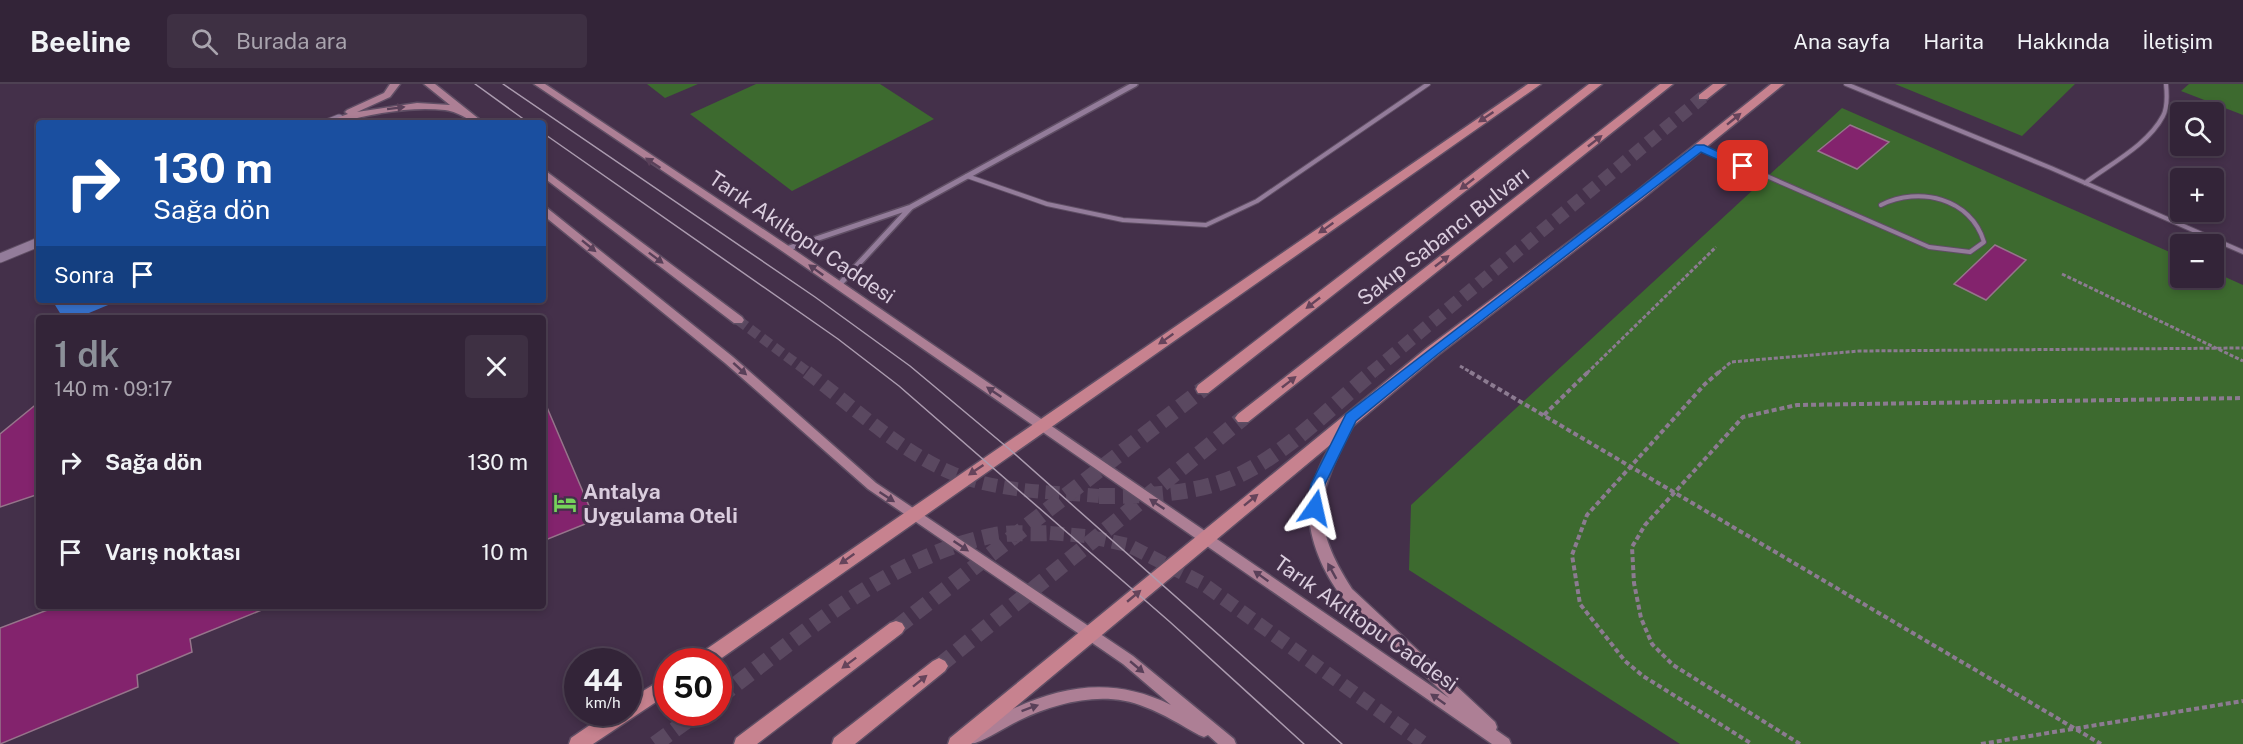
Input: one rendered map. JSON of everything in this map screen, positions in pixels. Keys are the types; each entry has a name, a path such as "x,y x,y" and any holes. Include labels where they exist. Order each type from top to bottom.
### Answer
{"main road":[{"path":"339,119 387,94 395,84"},
{"path":"429,84 475,120"},
{"name":"Tarık Akıltopu Caddesi","path":"539,84 786,249 1506,744"},
{"path":"721,648 912,513 1042,426 1535,84"},
{"name":"Sakıp Sabancı Bulvarı","path":"1203,389 1596,84"},
{"name":"Sakıp Sabancı Bulvarı","path":"1243,418 1667,84"},
{"path":"1703,97 1720,84"},
{"path":"958,744 1206,536 1433,351 1700,147 1778,84"},
{"path":"339,119 416,106 449,107 464,111"},
{"path":"546,174 738,320"},
{"path":"546,212 729,360 862,478 1128,660 1226,742"},
{"path":"1351,417 1318,484 1315,508 1319,540 1331,570 1347,593 1506,744"},
{"path":"743,744 896,628"},
{"path":"841,744 939,666"},
{"path":"958,744 1017,713 1084,693 1115,694 1142,699 1226,742"},
{"path":"578,744 605,726"}],"street":[{"path":"786,249 911,207 1135,84"},
{"path":"838,286 911,207"},
{"path":"0,258 36,243"}],"lane":[{"path":"967,176 1047,204 1123,220 1206,225 1257,201 1428,84"},
{"path":"1846,84 2085,183 2243,252"},
{"path":"2085,183 2141,139 2163,117 2167,95 2166,84"},
{"path":"1700,147 1929,247 1970,252 1984,242 1982,229 1967,214 1948,203 1926,195 1907,195 1881,205"}],"path":[{"path":"1544,415 1716,247"},
{"path":"2062,274 2243,361"},
{"path":"1752,744 1643,676 1625,661 1580,604 1572,555 1587,514 1705,384 1731,362 1859,351 2243,348"},
{"path":"1433,351 2101,744"},
{"path":"1800,744 1673,665 1652,644 1641,618 1634,583 1632,547 1645,525 1743,417 1797,405 2243,398"},
{"path":"1981,744 2243,701"}],"green space":[{"path":"647,84 698,84 665,98"},
{"path":"756,84 880,84 934,119 792,191 690,114"},
{"path":"1895,84 2075,84 2022,136"},
{"path":"2189,84 2243,84 2243,115 2224,108 2224,102 2209,102 2181,91"},
{"path":"1842,108 2170,252 2170,288 2224,288 2224,276 2243,285 2243,744 1680,744 1409,570 1411,505"}],"water":[{"path":"54,303 113,303 84,315 61,315"}],"building":[{"path":"1850,125 1889,142 1857,169 1818,151"},
{"path":"1995,245 2026,260 1986,300 1954,284"},
{"path":"36,404 36,495 0,507 0,434"},
{"name":"Antalya Uygulama Oteli","path":"546,405 595,520 546,540"},
{"path":"50,609 264,609 190,639 192,652 137,675 138,687 0,744 0,628"}],"tunnel":[{"path":"1371,373 1703,97"},
{"path":"738,320 809,373"},
{"path":"807,372 915,454 954,474 1007,488 1099,496"},
{"path":"1149,495 1198,488 1230,479 1250,470 1305,431 1373,372"},
{"path":"1017,534 1203,389"},
{"path":"1149,495 1243,418"},
{"path":"939,666 1149,495"},
{"path":"1099,496 1149,495"},
{"path":"1050,533 1086,536 1128,545 1202,583 1425,744"},
{"path":"1017,534 1050,533"},
{"path":"732,687 815,624 883,579 919,560 956,545 995,535 1017,534"},
{"path":"896,628 1017,534"},
{"path":"655,744 680,726"}],"tram line":[{"path":"475,84 525,120"},
{"path":"503,84 815,297 910,366 1008,448 1342,744"},
{"path":"546,135 838,339 899,386 1170,622 1304,744"}],"place":[{"name":"Antalya Uygulama Oteli","path":"565,503"}],"route":[{"path":"1315,508 1318,484 1351,417 1433,351 1700,147 1743,166"}]}
